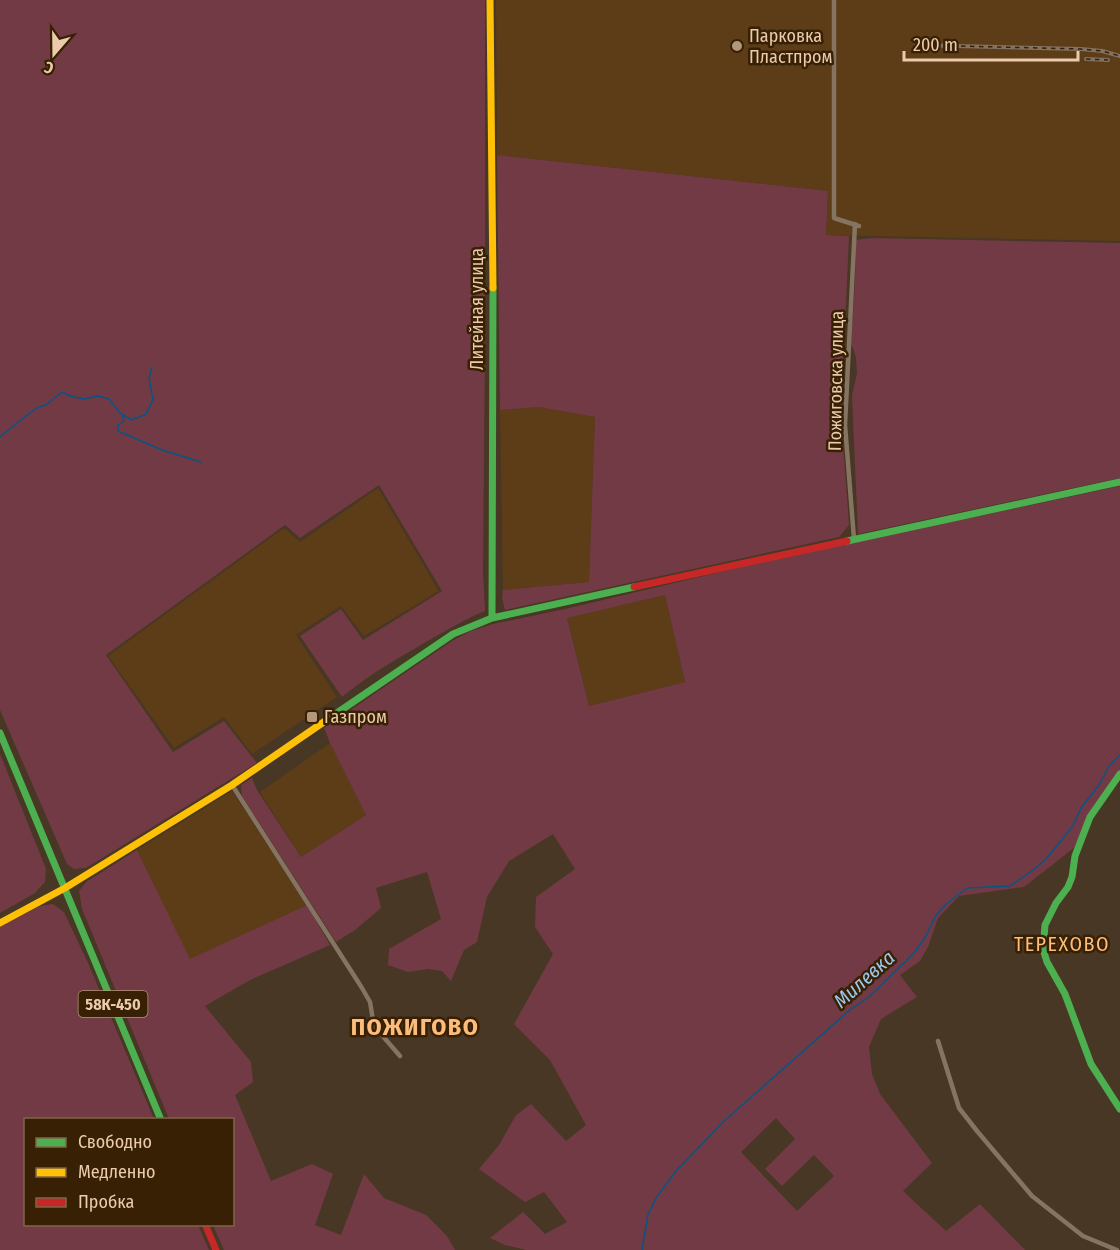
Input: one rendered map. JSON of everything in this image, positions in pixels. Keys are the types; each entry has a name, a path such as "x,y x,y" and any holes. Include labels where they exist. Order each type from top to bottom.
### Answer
{"main road":[{"name":"Литейная улица","path":"490,0 493,294 492,618"},
{"path":"0,923 65,888 232,785 453,634 492,618 1120,482"},
{"name":"58К-450","path":"0,733 161,1118"},
{"path":"1120,774 1090,817 1075,856 1068,887 1056,903 1045,925 1042,949 1065,994 1091,1064 1120,1109"},
{"path":"206,1226 216,1250"}],"street":[{"name":"Пожиговска улица","path":"834,0 834,218 857,225 845,425 854,539"},
{"path":"232,785 362,988 370,1002 374,1026 400,1056"},
{"path":"938,1041 959,1107 976,1131 1032,1196 1083,1236 1117,1250"}],"shaded area":[{"path":"0,0 485,0 483,572 485,611 396,659 342,697 300,636 341,609 363,640 442,591 379,485 300,538 285,525 106,655 173,752 224,721 257,763 86,868 74,869 67,864 0,710"},
{"path":"496,0 1120,0 1120,241 826,235 828,191 497,155"},
{"path":"497,155 828,191 826,235 849,236 841,416 849,525 839,537 505,610 503,590 589,582 595,417 539,407 500,410"},
{"path":"871,238 1120,243 1120,478 858,534 852,396 857,373 856,357 851,343 856,240"},
{"path":"539,407 595,417 589,582 503,590 500,410"},
{"path":"1120,486 1120,775 1079,844 1024,887 959,896 938,918 928,947 920,961 900,975 917,997 881,1019 869,1047 872,1074 880,1094 932,1163 903,1191 946,1231 980,1204 1025,1250 526,1250 505,1245 490,1238 523,1212 545,1234 567,1222 544,1192 525,1202 479,1169 499,1145 516,1115 531,1104 566,1141 586,1125 550,1060 514,1024 553,954 535,927 536,897 575,869 553,834 509,861 487,897 477,942 464,950 451,981 442,971 428,969 408,972 388,965 389,949 441,919 427,872 376,888 381,908 355,930 336,942 242,796 241,785 252,778 257,790 301,857 366,815 324,728 452,641 471,631 902,529 985,515","holes":["665,595 685,682 589,706 567,618","776,1118 795,1139 765,1169 782,1186 814,1155 834,1176 797,1211 741,1152"]},
{"path":"378,488 439,591 364,636 341,606 296,635 337,697 252,754 224,717 174,748 108,656 284,528 300,542"},
{"path":"665,595 685,682 589,706 567,617"},
{"path":"330,743 366,815 301,857 260,792"},
{"path":"0,754 46,869 45,882 35,893 0,913"},
{"path":"232,791 307,905 190,960 137,850"},
{"path":"137,850 190,959 307,905 330,945 250,980 205,1006 251,1062 253,1082 235,1095 271,1181 312,1164 333,1174 315,1225 341,1235 364,1174 384,1198 426,1215 447,1236 455,1250 224,1250 213,1226 234,1226 234,1118 169,1118 82,909 79,891 86,882"},
{"path":"53,904 64,912 154,1118 24,1118 24,1226 198,1226 209,1250 0,1250 0,927 40,906"}],"waterway":[{"path":"0,437 38,407 46,405 62,392 84,399 98,396 109,399 120,413 132,420 146,414 153,400 149,378 152,367"},
{"path":"122,414 124,421 118,425 118,431 162,450 201,462"},
{"name":"Милевка","path":"642,1250 648,1215 656,1198 676,1171 723,1122 851,1009 869,997 915,952 935,917 945,905 967,888 1010,886 1046,859 1073,826 1081,808 1099,785 1109,766 1120,755"}],"railway":[{"path":"916,45 1081,49 1120,56"},
{"path":"1086,59 1108,60"}],"traffic: fast":[{"path":"492,618 493,288"},
{"path":"847,541 1120,482"},
{"path":"331,717 453,634 492,618 634,587"},
{"path":"0,733 160,1118"},
{"path":"1120,774 1090,817 1075,856 1068,887 1056,903 1045,925 1043,949 1047,962 1065,994 1091,1064 1120,1109"}],"traffic: slow":[{"path":"490,0 493,288"},
{"path":"0,923 65,888 232,785 331,717"}],"traffic: jam":[{"path":"634,587 847,541"},
{"path":"206,1226 216,1250"}],"place":[{"name":"Парковка Пластпром","path":"737,46"},
{"name":"Газпром","path":"312,717"}],"district":[{"name":"ТЕРЕХОВО","path":"1062,944"},
{"name":"ПОЖИГОВО","path":"415,1027"}]}
